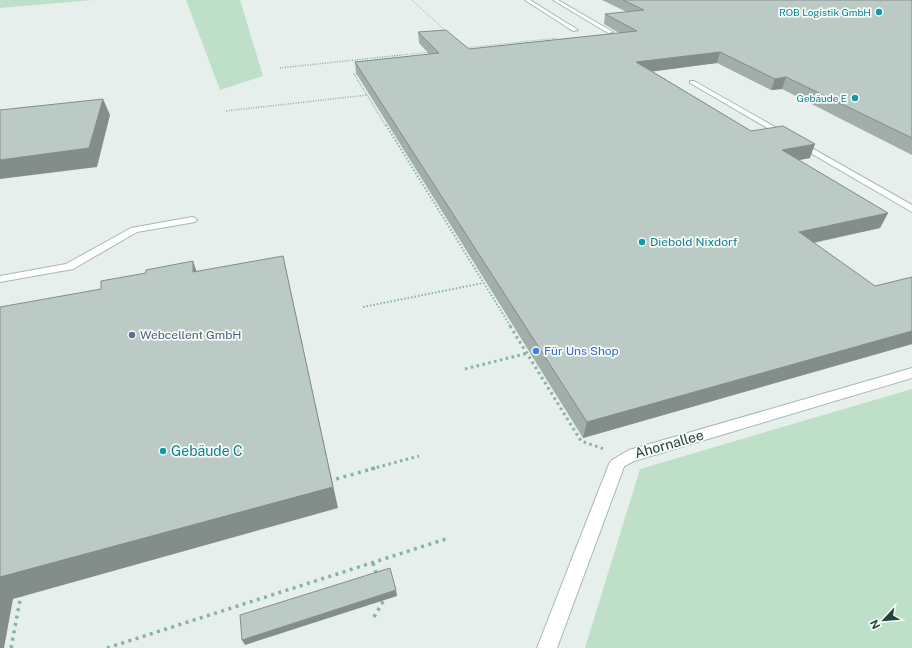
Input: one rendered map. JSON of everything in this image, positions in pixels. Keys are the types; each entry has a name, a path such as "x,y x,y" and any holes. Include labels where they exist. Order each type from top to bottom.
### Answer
{"street":[{"path":"527,0 575,30"},
{"path":"555,0 610,32"},
{"path":"692,82 912,209"},
{"path":"0,279 69,267 134,230 192,220"},
{"name":"Ahornallee","path":"620,462 629,456 912,373"},
{"path":"547,648 620,462"}],"path":[{"path":"412,0 449,33"},
{"path":"470,53 465,48 558,38"},
{"path":"280,68 434,51"},
{"path":"357,74 354,74 483,282 529,353 581,441 615,452 620,462"},
{"path":"226,111 367,95"},
{"path":"363,307 483,282"},
{"path":"465,369 529,353"},
{"path":"330,487 329,481 419,456"},
{"path":"107,648 449,538"},
{"path":"373,563 377,578"},
{"path":"11,648 21,593 29,591"},
{"path":"374,617 384,600"}],"green space":[{"path":"0,0 94,0 0,8"},
{"path":"186,0 240,0 263,76 220,90"},
{"path":"912,389 912,648 585,648 640,469"}],"building":[{"name":"Diebold Nixdorf","path":"623,0 912,0 912,138 786,77 775,79 720,52 636,62 751,131 783,126 815,144 782,150 888,213 799,232 875,286 912,277 912,331 587,422 355,62 439,53 418,32 446,30 469,49 637,31 605,14 644,10"},
{"path":"103,99 89,148 0,160 0,110"},
{"name":"Gebäude C","path":"283,256 333,487 0,577 0,307 101,289 101,281 146,273 146,270 193,261 193,272"},
{"path":"390,568 396,590 242,640 240,615"}],"place":[{"name":"ROB Logistik GmbH","path":"879,12"},
{"name":"Gebäude E","path":"855,98"},
{"name":"Diebold Nixdorf","path":"642,242"},
{"name":"Webcellent GmbH","path":"132,335"},
{"name":"Für Uns Shop","path":"536,351"},
{"name":"Gebäude C","path":"163,451"}]}
